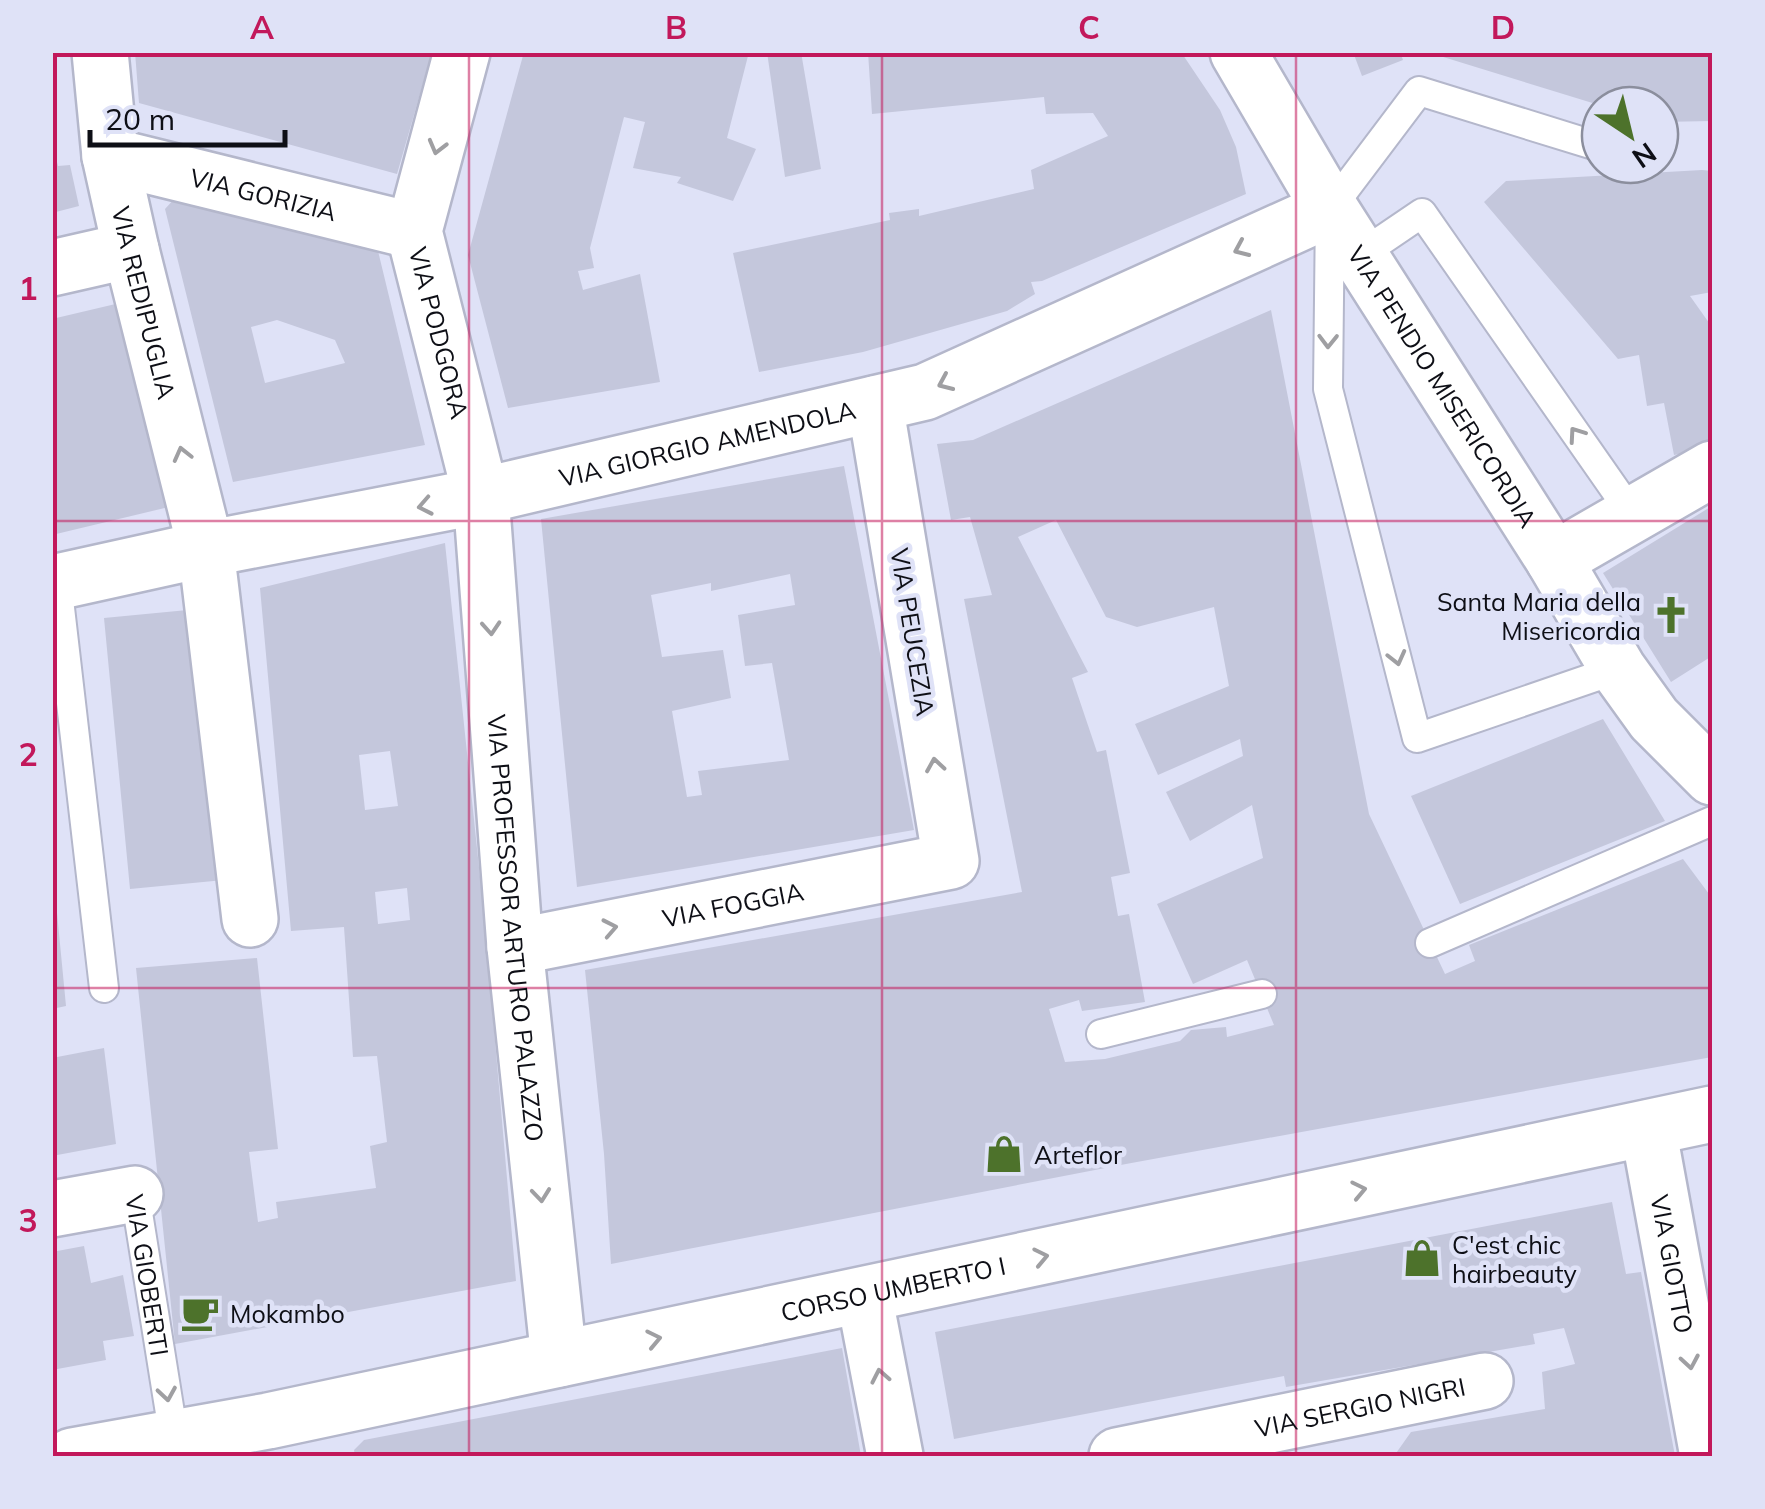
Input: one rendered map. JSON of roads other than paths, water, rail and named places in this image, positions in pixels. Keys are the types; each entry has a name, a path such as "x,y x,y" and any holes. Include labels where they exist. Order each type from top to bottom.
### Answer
{"street":[{"name":"VIA REDIPUGLIA","path":"100,52 110,156 206,549 250,919"},
{"name":"VIA PODGORA","path":"462,52 414,231 480,496"},
{"name":"VIA PENDIO MISERICORDIA","path":"1238,52 1330,209 1554,560 1618,669 1693,747"},
{"name":"VIA GORIZIA","path":"110,156 414,231"},
{"name":"VIA GIORGIO AMENDOLA","path":"55,582 480,496 924,392 1330,209"},
{"path":"52,268 131,250"},
{"name":"VIA PEUCEZIA","path":"874,404 951,861"},
{"path":"1554,560 1712,469"},
{"name":"VIA PROFESSOR ARTURO PALAZZO","path":"480,496 515,946 559,1359"},
{"name":"VIA FOGGIA","path":"515,946 951,861"},
{"name":"CORSO UMBERTO I","path":"72,1456 174,1438 272,1439 559,1359 1712,1114"},
{"name":"VIA GIOTTO","path":"1648,1128 1708,1456"},
{"name":"VIA GIOBERTI","path":"52,1209 135,1194"},
{"path":"864,1295 896,1456"},
{"name":"VIA SERGIO NIGRI","path":"1116,1456 1250,1443 1485,1381"}],"lane":[{"path":"1580,141 1419,91 1330,209 1328,389 1417,738 1618,669"},
{"path":"1360,256 1422,213 1632,514"},
{"path":"55,582 104,988"},
{"path":"1430,943 1712,822"},
{"path":"1101,1034 1262,994"},
{"name":"VIA GIOBERTI","path":"135,1194 174,1438"}],"place":[{"name":"Santa Maria della Misericordia","path":"1671,615"},
{"name":"Arteflor","path":"1004,1154"},
{"name":"C'est chic hairbeauty","path":"1422,1258"},
{"name":"Mokambo","path":"200,1313"}]}
